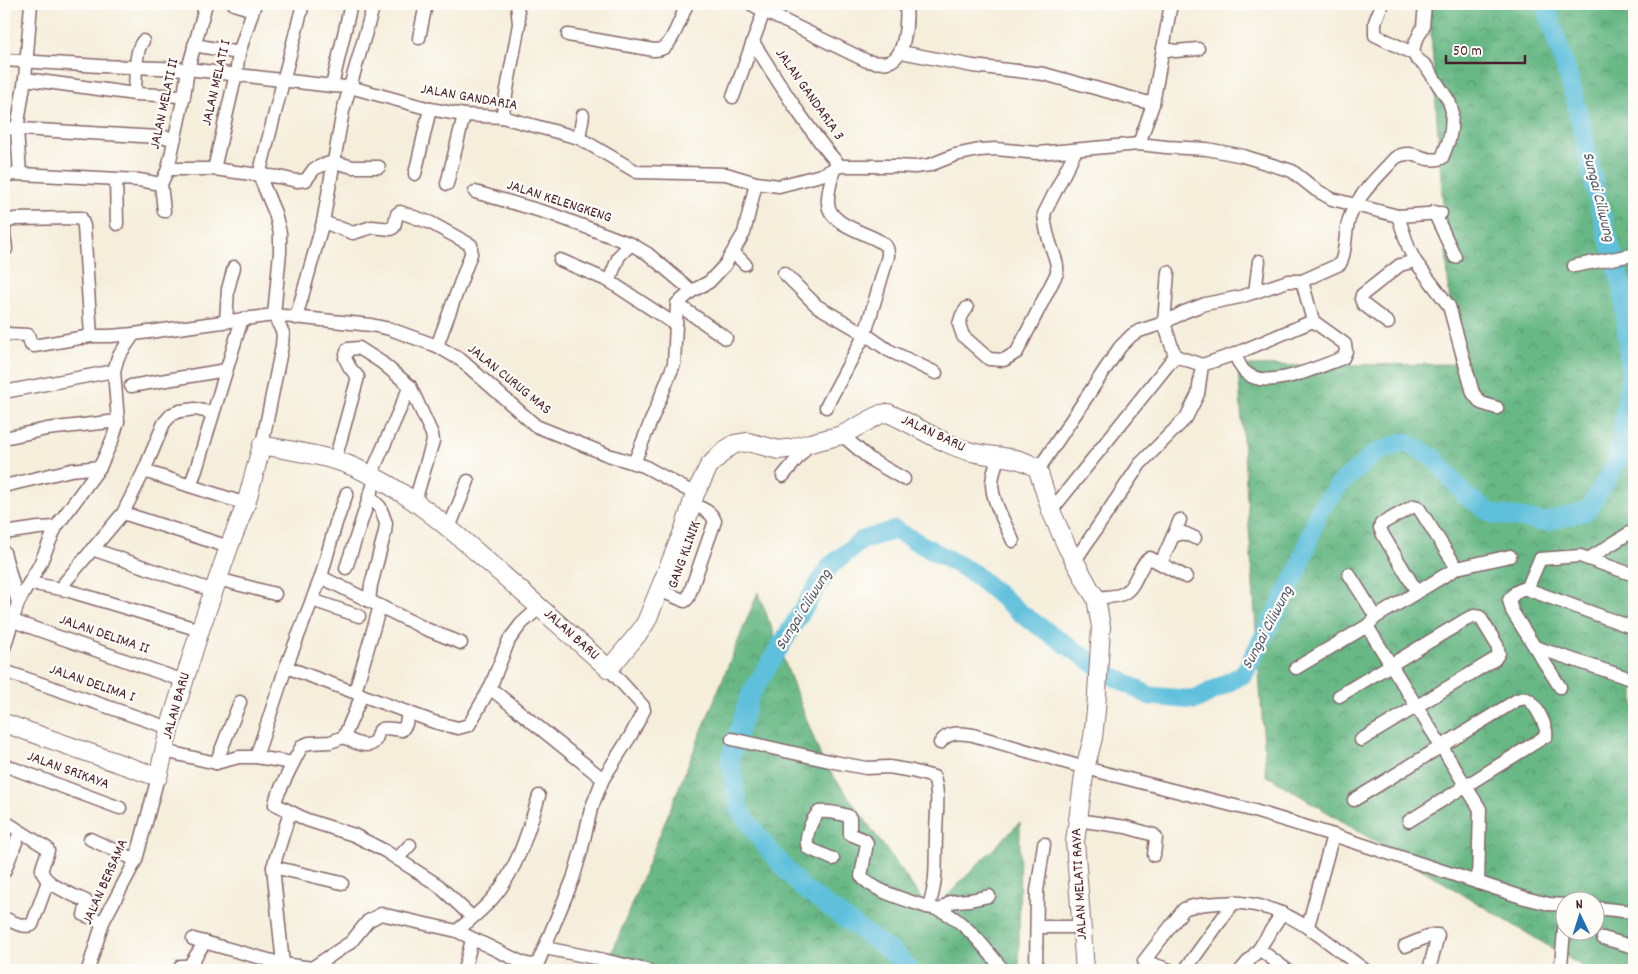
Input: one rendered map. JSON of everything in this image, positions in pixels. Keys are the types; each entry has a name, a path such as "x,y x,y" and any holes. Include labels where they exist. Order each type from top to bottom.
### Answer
{"street":[{"path":"20,174 17,129 26,80 31,4"},
{"name":"JALAN MELATI II","path":"161,184 168,169 188,69 206,4"},
{"path":"234,4 254,7"},
{"path":"262,445 282,346 283,332 274,315 280,233 275,213 259,175 302,4"},
{"path":"332,86 351,4"},
{"path":"296,318 323,222 343,111 374,4"},
{"path":"419,38 426,4"},
{"path":"502,117 519,24 517,4"},
{"path":"568,35 654,50 660,49 671,38 687,4"},
{"path":"751,4 867,61 878,64 890,61 901,52 908,22 906,4"},
{"path":"1139,144 1153,104 1171,4"},
{"path":"1186,577 1152,558 1148,558 1125,593 1096,598 1074,562 1051,511 1038,470 1120,347 1132,335 1205,304 1255,292 1288,281 1302,281 1340,264 1343,259 1345,235 1349,219 1363,192 1395,158 1401,154 1413,154 1429,159 1437,160 1442,158 1448,145 1452,120 1449,101 1426,66 1414,54 1376,35 1375,22 1382,4"},
{"path":"1414,54 1415,44 1424,18 1425,4"},
{"name":"JALAN MELATI I","path":"214,169 239,53 254,7"},
{"path":"733,97 764,11"},
{"path":"135,94 140,45 144,41"},
{"name":"JALAN GANDARIA 3","path":"753,42 794,106 837,167"},
{"path":"194,45 239,53"},
{"path":"1163,49 1176,51 1198,49"},
{"path":"901,52 973,66 1044,74 1153,104"},
{"name":"JALAN GANDARIA","path":"4,60 188,69 350,87 430,109 464,115 502,117 579,138 637,172 726,174 756,183 779,186 821,175 837,167 915,167 930,165 955,155 979,150 996,149 1038,153 1139,144 1166,148 1207,149 1243,156 1292,171 1316,190 1332,199 1356,206 1398,216 1437,212 1455,257"},
{"path":"26,80 135,94 184,96"},
{"path":"415,174 430,109"},
{"path":"447,184 464,115"},
{"path":"579,138 582,115"},
{"path":"4,128 175,138"},
{"path":"967,308 959,324 963,336 990,359 1004,360 1017,352 1057,273 1058,264 1045,225 1044,214 1076,150"},
{"path":"168,169 214,169 297,181 306,180 314,169 334,162 353,167 379,167"},
{"path":"826,407 865,334 888,256 886,247 881,242 846,226 830,211 827,205 828,198 837,167"},
{"path":"4,176 20,174 139,180 161,184 164,211"},
{"path":"116,180 117,224"},
{"path":"634,463 674,364 677,304 692,291 709,282 725,265 744,233 756,183"},
{"name":"JALAN KELENGKENG","path":"475,192 551,214 631,244 648,254 692,291"},
{"path":"323,222 353,233 372,227 390,229 394,227 397,214 400,212 430,224 471,245 472,254 437,346"},
{"path":"1398,216 1415,261 1449,306 1473,393 1481,403 1497,408"},
{"path":"4,252 6,249 4,224 14,218 81,218 84,226 91,336"},
{"path":"609,282 619,256 631,244"},
{"path":"733,252 745,264"},
{"path":"1574,266 1633,254"},
{"path":"560,260 609,282 676,325"},
{"path":"1255,292 1259,261"},
{"path":"1388,323 1363,304 1362,295 1400,265 1415,261"},
{"path":"226,322 228,289 234,267"},
{"path":"1168,272 1164,323 1175,356"},
{"path":"784,273 817,306 888,350 936,374"},
{"path":"1235,354 1244,372 1259,379 1270,380 1294,375 1342,358 1346,351 1345,344 1314,321 1302,281"},
{"path":"677,304 726,338"},
{"name":"JALAN CURUG MAS","path":"4,331 7,334 28,335 30,345 34,346 91,336 134,334 274,315 371,325 390,329 437,346 461,360 536,426 608,455 644,466 693,499"},
{"path":"190,486 242,319"},
{"path":"1175,356 1202,365 1235,354 1314,321"},
{"path":"4,648 18,604 40,564 56,527 100,467 113,438 118,421 114,371 118,357 134,334"},
{"path":"335,460 358,377 350,368 345,358 348,349 359,348 381,362 410,386 432,434 433,441 415,501"},
{"path":"1051,511 1175,356"},
{"path":"1074,562 1140,464 1186,418 1198,394 1202,365"},
{"path":"130,386 226,370"},
{"path":"4,392 114,371"},
{"path":"346,568 374,476 410,386"},
{"path":"66,590 64,587 65,582 123,513 144,471 164,423 172,414 180,411 195,409 213,413"},
{"name":"JALAN BARU","path":"158,777 169,728 200,630 246,504 262,445 335,460 374,476 415,501 540,607 609,670 642,629 684,529 693,499 709,466 725,450 735,444 748,442 779,450 793,448 810,442 845,438 881,414 888,413 953,445 998,457 1018,459 1034,466 1038,470"},
{"path":"4,438 118,421"},
{"path":"845,438 870,460 904,479"},
{"path":"783,476 810,442"},
{"path":"998,457 992,486 995,499 1012,541"},
{"path":"4,486 71,470 100,467"},
{"path":"144,471 246,504"},
{"path":"449,528 468,480"},
{"path":"256,758 286,668 321,577 336,522 347,493"},
{"path":"344,737 358,693 375,604 371,585 386,523 380,507 369,496"},
{"name":"GANG KLINIK","path":"659,590 680,600 685,601 688,598 715,521 713,516 693,499"},
{"path":"1417,592 1383,535 1380,528 1381,524 1414,506 1418,507 1457,568"},
{"path":"123,513 229,547"},
{"path":"1161,563 1180,520"},
{"path":"4,533 56,527"},
{"path":"1588,558 1631,532"},
{"path":"1173,536 1184,533 1194,538"},
{"path":"92,550 216,585 275,594"},
{"path":"4,552 8,586 18,604"},
{"path":"1296,668 1457,568 1510,556"},
{"path":"1527,589 1540,559 1580,556 1634,575"},
{"path":"1349,574 1392,665 1480,809 1478,883"},
{"path":"321,577 461,643"},
{"path":"29,583 66,590 200,630"},
{"path":"1560,687 1512,611 1509,603 1510,598 1516,592 1524,588 1634,628"},
{"name":"JALAN MELATI RAYA","path":"1085,970 1075,842 1085,768 1096,710 1101,627 1096,598"},
{"path":"312,600 359,616"},
{"path":"286,668 458,728 469,725 490,688 509,640 521,624 540,607"},
{"path":"1339,696 1474,616 1480,617 1497,645 1499,653 1495,659 1361,740"},
{"name":"JALAN DELIMA II","path":"13,620 184,681"},
{"path":"1535,647 1634,680"},
{"path":"179,970 181,966 189,966 199,940 283,964 313,970 351,942 368,921 381,914 457,931 472,940 523,963 538,963 573,880 591,809 603,779 631,735 644,710 643,706 609,670"},
{"name":"JALAN DELIMA I","path":"4,672 169,728"},
{"path":"490,688 603,779"},
{"path":"1354,800 1517,700 1524,698 1530,700 1545,725 1546,736 1409,821"},
{"path":"216,763 240,702"},
{"path":"408,712 406,724 402,730 384,728 379,731 375,741 368,745 355,743 344,737 330,742 309,743 302,746 277,796 275,804 306,820 354,834 444,890 472,917"},
{"path":"4,723 158,777"},
{"path":"940,743 951,734 973,735 1085,768 1251,810 1525,898 1556,905"},
{"path":"732,739 866,768 889,768 934,777 939,798 936,834 937,855 933,894 928,907"},
{"path":"164,751 216,763 239,757 293,763"},
{"name":"JALAN SRIKAYA","path":"4,765 120,808"},
{"name":"JALAN BERSAMA","path":"88,970 103,922 136,860 158,777"},
{"path":"457,931 492,899 506,879 519,854 539,796"},
{"path":"283,964 272,867 290,812"},
{"path":"833,859 808,848 806,842 811,825 818,812 841,814 850,818 850,834 865,840 866,843 861,876 867,883 928,907 941,910 959,920 1004,970"},
{"path":"1077,820 1126,827 1154,835 1156,838 1154,855"},
{"path":"4,822 47,848 42,870 44,877 86,902 84,915 103,922"},
{"path":"4,872 20,832"},
{"path":"1308,926 1333,835"},
{"path":"90,839 136,860"},
{"path":"1036,970 1037,892 1044,844"},
{"path":"397,859 410,845"},
{"path":"272,867 342,883"},
{"path":"4,918 23,926 32,925 48,881"},
{"path":"941,910 951,902 988,896"},
{"path":"1170,970 1144,962 1184,909 1192,905 1234,902 1267,907 1308,926 1365,970"},
{"path":"1185,970 1234,902"},
{"path":"1606,909 1634,912"},
{"path":"1241,970 1259,949 1282,913"},
{"path":"1037,927 1082,927"},
{"path":"1406,946 1432,935 1438,935 1429,970"},
{"path":"1606,939 1634,947"},
{"path":"464,970 472,940"},
{"path":"1561,965 1563,942"},
{"path":"545,948 646,970"},
{"path":"1259,949 1287,970"}],"green space":[{"path":"1429,4 1634,4 1634,970 1588,970 1266,775 1238,366 1454,364"},
{"path":"758,592 822,760 931,912 1020,822 1019,970 605,970"}],"waterway":[{"name":"Sungai Ciliwung","path":"909,970 898,957 801,887 766,846 739,810 730,759 750,695 830,566 862,540 895,530 973,573 1023,615 1109,674 1150,696 1195,700 1244,674 1299,569 1318,512 1342,482 1376,453 1405,442 1433,457 1466,496 1493,514 1545,522 1587,511 1618,461 1630,372 1623,290 1598,202 1575,98 1545,4"}]}
